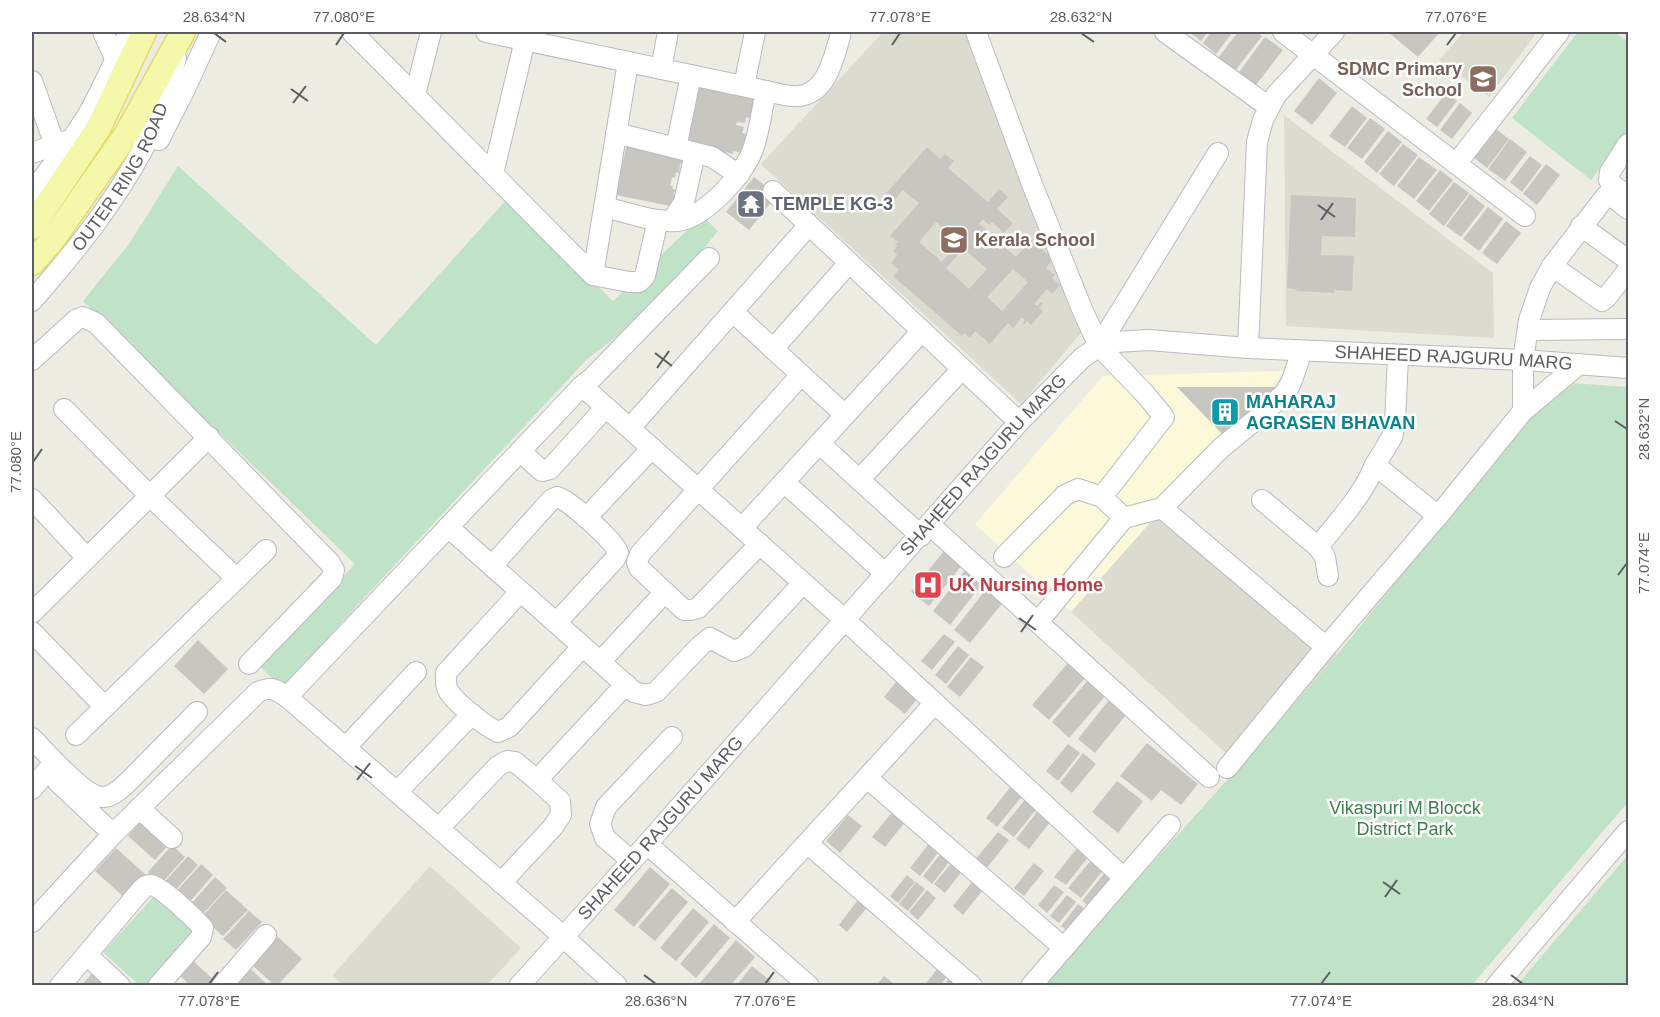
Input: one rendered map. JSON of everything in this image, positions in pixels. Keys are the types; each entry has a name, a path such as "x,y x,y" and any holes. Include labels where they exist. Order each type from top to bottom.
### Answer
{"main road":[{"path":"32,227 98,129 144,32"},
{"name":"OUTER RING ROAD","path":"32,263 50,243 126,135 182,34"}],"street":[{"path":"103,32 115,58"},
{"path":"32,192 59,158 63,142 87,114 130,32"},
{"path":"153,153 211,32"},
{"path":"352,32 593,275 629,282 639,282 645,276 665,220 684,202 685,150 691,75"},
{"path":"415,95 431,32"},
{"path":"486,32 798,96 811,93 818,87 830,68 840,37"},
{"path":"661,69 668,32"},
{"path":"744,86 755,32"},
{"path":"976,32 1032,184 1099,346 1164,417 1101,497"},
{"path":"1165,32 1272,101"},
{"path":"1283,32 1525,216"},
{"path":"1248,348 1257,142 1263,120 1272,101 1334,32"},
{"path":"1456,164 1559,32"},
{"name":"OUTER RING ROAD","path":"32,301 102,215 144,147 167,91 182,34"},
{"path":"493,174 525,40"},
{"path":"593,275 628,62"},
{"path":"32,81 63,142"},
{"path":"604,207 665,220 689,218 717,200 739,175 754,147 766,91"},
{"path":"616,133 712,157 739,175"},
{"path":"32,153 63,142"},
{"path":"1629,144 1610,172 1609,180 1611,184 1629,196"},
{"path":"1099,346 1218,153"},
{"path":"773,191 1019,422"},
{"path":"1523,411 1523,360 1534,304 1540,288 1552,266 1605,196 1612,196 1629,209"},
{"path":"630,428 809,225"},
{"path":"1581,226 1629,260"},
{"path":"287,697 582,386 709,258"},
{"path":"773,349 849,263"},
{"path":"1552,266 1602,301 1629,270"},
{"path":"733,312 845,415"},
{"path":"32,360 76,320 83,317 96,323 330,562 334,570 332,578 249,664"},
{"path":"1528,330 1629,329"},
{"path":"742,528 922,331"},
{"name":"SHAHEED RAJGURU MARG","path":"519,986 1019,422 1082,358 1099,346 1116,342 1149,340 1248,348 1523,360 1629,368"},
{"path":"1038,622 1124,518 1162,508 1221,448 1285,393 1296,372 1302,351"},
{"path":"1317,547 1362,492 1392,437 1395,424 1398,355"},
{"path":"819,443 860,480 1038,622 1218,773 1438,516 1523,411 1579,364"},
{"path":"860,480 962,369"},
{"path":"759,544 698,608 691,610 684,610 639,568 640,554 801,375"},
{"path":"582,386 845,620 1124,878"},
{"path":"520,451 542,471 550,469 606,407"},
{"path":"64,409 237,579"},
{"path":"32,613 209,438"},
{"path":"586,518 652,448"},
{"path":"1375,465 1438,516"},
{"path":"783,482 886,574"},
{"path":"1005,556 1065,495 1078,489 1101,497 1124,518"},
{"path":"492,566 551,500 557,497 563,498 586,518 616,545 618,552 615,559 556,623"},
{"path":"32,499 87,558"},
{"path":"1262,500 1317,547 1325,557 1328,576"},
{"path":"1162,508 1326,647"},
{"path":"448,527 634,692 646,695 656,692 710,638 734,651 744,647 803,583"},
{"path":"76,735 266,550"},
{"path":"520,592 446,673 445,685 449,693 486,728 498,732 509,727 582,647"},
{"path":"600,662 665,592"},
{"path":"32,632 105,707"},
{"path":"346,747 416,672"},
{"path":"537,780 626,684"},
{"path":"32,922 112,834 258,692 267,688 276,690 287,697 346,747 617,986"},
{"path":"735,922 935,703"},
{"path":"32,738 79,785 102,797 115,793 126,784 197,712"},
{"path":"397,792 472,714"},
{"path":"632,861 605,838 600,824 606,807 672,737"},
{"path":"32,756 112,834"},
{"path":"439,828 498,766 507,761 515,762 537,780 560,801 561,815 552,828 501,883"},
{"path":"32,789 47,771"},
{"path":"867,778 1064,948"},
{"path":"140,808 172,838"},
{"path":"1031,986 1170,825"},
{"path":"1496,986 1629,831"},
{"path":"807,843 972,986"},
{"path":"647,844 809,986"},
{"path":"60,986 142,889 151,885 160,890 203,928 201,937 158,986"},
{"path":"222,986 266,935"},
{"path":"87,955 120,986"}],"shaded area":[{"name":"Kerala School","path":"883,32 980,32 1096,315 1021,404 761,164"},
{"name":"SDMC Primary School","path":"1464,32 1537,32 1489,97 1439,60"},
{"path":"1284,115 1493,273 1494,338 1286,326"},
{"path":"1285,371 1071,612 975,524 1103,376"},
{"path":"1164,507 1337,655 1240,766 1071,612"},
{"path":"430,866 521,948 487,985 343,985 332,976"}],"green space":[{"path":"1578,32 1615,32 1628,42 1628,131 1591,180 1512,118"},
{"path":"178,166 376,345 508,198 613,301 702,216 718,231 654,308 587,359 283,688 259,666 355,564 83,301 129,244"},
{"name":"Vikaspuri M Blocck District Park","path":"1557,382 1628,387 1628,802 1472,985 1041,986 1337,655"},
{"path":"1628,855 1628,985 1517,985"},
{"path":"158,892 199,931 149,985 139,985 103,952"}],"building":[{"path":"1189,32 1208,32 1201,41"},
{"path":"1211,32 1233,32 1216,54 1203,43"},
{"path":"1238,32 1256,32 1262,36 1235,71 1218,58"},
{"path":"1388,32 1440,32 1418,57"},
{"path":"1265,37 1283,50 1256,85 1239,72"},
{"path":"1319,78 1337,93 1312,125 1294,111"},
{"path":"693,86 754,99 750,118 746,117 745,123 737,122 736,125 744,127 742,133 747,134 742,153 733,151 733,154 682,140"},
{"path":"1446,93 1457,101 1437,127 1426,119"},
{"path":"1460,103 1472,113 1452,139 1440,130"},
{"path":"1352,106 1367,118 1345,147 1329,136"},
{"path":"1370,118 1385,129 1362,159 1347,148"},
{"path":"1495,128 1509,139 1487,168 1473,157"},
{"path":"1388,131 1402,142 1377,173 1364,162"},
{"path":"1510,139 1527,152 1505,181 1488,169"},
{"path":"627,143 685,154 679,173 676,172 675,178 672,177 670,186 673,186 674,195 677,196 675,207 616,195"},
{"path":"1403,144 1418,155 1394,186 1379,174"},
{"path":"927,147 940,159 945,154 954,161 948,168 988,202 999,189 1008,197 997,209 1013,223 1004,233 992,222 989,225 983,219 979,224 1016,257 1031,240 1053,259 1046,268 1055,275 1052,278 1060,285 1052,294 1047,289 1034,304 1037,306 1041,302 1043,304 1039,308 1043,311 1031,325 1027,321 1024,325 1022,324 1025,320 1022,317 1013,328 1008,323 990,344 975,331 970,338 964,333 962,336 893,276 899,270 891,263 897,255 893,251 898,242 890,236 919,203 903,190 892,203 884,196","holes":["936,222 959,243 942,262 919,242","964,249 987,269 969,289 946,268","1013,269 1028,282 1002,311 987,297"]},
{"path":"1530,156 1542,165 1522,192 1510,182"},
{"path":"1419,157 1437,170 1414,199 1397,186"},
{"path":"1546,164 1560,175 1537,205 1523,194"},
{"path":"1440,170 1453,180 1429,211 1416,201"},
{"name":"TEMPLE KG-3","path":"754,177 777,195 749,230 726,212"},
{"path":"1454,182 1469,193 1444,226 1429,214"},
{"path":"1470,194 1485,206 1461,237 1446,226"},
{"path":"1291,195 1356,198 1355,237 1322,236 1321,255 1354,256 1352,291 1334,290 1334,293 1296,291 1297,289 1287,288"},
{"path":"1488,207 1503,219 1479,251 1463,239"},
{"path":"1506,221 1521,233 1497,264 1482,253"},
{"name":"MAHARAJ AGRASEN BHAVAN","path":"1177,387 1277,387 1224,436"},
{"path":"944,551 962,565 929,606 911,592"},
{"path":"965,570 982,584 950,625 933,611"},
{"path":"988,587 1005,600 970,643 954,630"},
{"path":"944,634 955,642 932,670 921,661"},
{"path":"198,640 228,669 204,694 174,666"},
{"path":"958,646 969,655 946,684 935,675"},
{"path":"971,657 984,667 960,697 947,687"},
{"path":"1068,663 1085,678 1049,720 1032,705"},
{"path":"900,677 921,694 905,714 884,697"},
{"path":"1089,679 1107,694 1069,738 1052,722"},
{"path":"1112,696 1130,710 1095,753 1078,739"},
{"path":"1147,743 1198,784 1181,805 1161,790 1152,801 1120,776"},
{"path":"1068,744 1080,753 1058,781 1046,771"},
{"path":"1083,753 1096,764 1072,793 1060,783"},
{"path":"1117,781 1143,801 1118,833 1092,812"},
{"path":"1012,785 1024,794 997,827 986,818"},
{"path":"1027,797 1039,806 1014,837 1002,828"},
{"path":"1041,807 1054,817 1029,849 1016,839"},
{"path":"893,811 906,821 885,847 872,837"},
{"path":"848,815 862,826 840,853 826,841"},
{"path":"144,817 171,842 155,860 128,836"},
{"path":"998,832 1009,840 986,869 975,860"},
{"path":"931,841 941,849 920,876 910,868"},
{"path":"172,845 185,857 161,884 148,872"},
{"path":"1078,847 1089,856 1066,885 1054,877"},
{"path":"116,848 146,875 125,898 95,871"},
{"path":"942,852 951,860 932,884 923,876"},
{"path":"188,856 198,865 172,894 162,885"},
{"path":"1092,859 1104,869 1081,898 1068,888"},
{"path":"953,861 963,870 945,893 934,884"},
{"path":"1034,863 1044,871 1024,896 1014,888"},
{"path":"201,864 213,875 186,906 173,895"},
{"path":"650,867 670,884 634,927 614,910"},
{"path":"1106,871 1117,880 1093,909 1082,901"},
{"path":"907,875 915,882 898,903 890,896"},
{"path":"215,877 227,888 199,918 187,908"},
{"path":"916,882 925,889 908,911 899,904"},
{"path":"972,882 982,891 963,915 953,906"},
{"path":"1054,885 1064,892 1047,913 1038,905"},
{"path":"672,888 688,902 655,941 638,927"},
{"path":"226,890 248,910 223,936 213,927 211,930 200,919"},
{"path":"927,890 936,898 918,920 909,912"},
{"path":"1067,895 1076,902 1059,923 1050,916"},
{"path":"860,897 869,905 847,932 839,925"},
{"path":"1078,904 1089,912 1071,934 1061,926"},
{"path":"693,908 709,922 676,961 660,948"},
{"path":"249,911 262,922 236,950 223,939"},
{"path":"714,924 730,938 696,978 680,964"},
{"path":"277,936 302,959 275,986 251,964"},
{"path":"736,940 755,957 730,986 704,986 700,983"},
{"path":"189,957 216,982 213,986 191,986 176,972"},
{"path":"245,964 269,986 241,986 232,978"},
{"path":"752,966 771,981 767,986 736,986"},
{"path":"938,968 947,976 940,986 924,986"},
{"path":"95,970 112,986 81,986"},
{"path":"884,976 897,986 876,986"},
{"path":"949,978 959,986 944,986"}],"place":[{"name":"SDMC Primary School","path":"1483,79"},
{"name":"TEMPLE KG-3","path":"751,204"},
{"name":"Kerala School","path":"954,240"},
{"name":"MAHARAJ AGRASEN BHAVAN","path":"1225,412"},
{"name":"UK Nursing Home","path":"928,585"}]}
